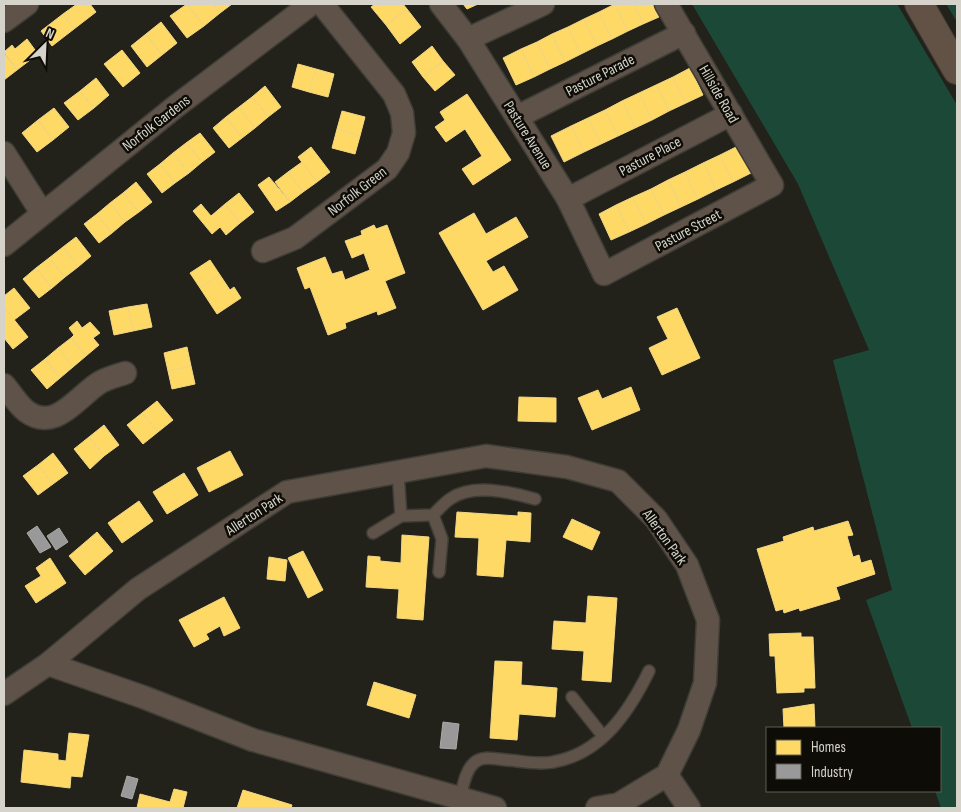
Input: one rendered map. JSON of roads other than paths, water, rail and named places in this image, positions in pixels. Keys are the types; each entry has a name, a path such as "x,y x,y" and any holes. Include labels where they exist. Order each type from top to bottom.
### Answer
{"street":[{"path":"4,21 27,4"},
{"name":"Norfolk Gardens","path":"4,245 42,213 311,4"},
{"name":"Norfolk Green","path":"263,251 295,238 387,169 398,153 404,133 402,113 394,94 322,4"},
{"name":"Pasture Avenue","path":"441,4 468,40 568,199 604,274"},
{"path":"468,40 543,4"},
{"name":"Hillside Road","path":"666,4 772,185"},
{"path":"919,4 957,70"},
{"name":"Pasture Parade","path":"517,117 684,33"},
{"name":"Pasture Place","path":"568,199 731,114"},
{"path":"4,153 42,213"},
{"name":"Pasture Street","path":"604,274 772,185"},
{"path":"4,385 25,410 42,418 51,418 68,410 98,384 125,373"},
{"name":"Allerton Park","path":"4,694 48,664 138,589 287,492 486,456 566,467 618,481 656,519 687,565 708,620 705,683 689,730 667,775"},
{"path":"48,664 143,697 253,740 495,808"},
{"path":"597,808 619,804 667,775 689,808"}],"lane":[{"path":"398,472 401,516"},
{"path":"372,533 401,516 433,515 451,498 478,490 507,491 534,499"},
{"path":"433,515 442,539 439,572"},
{"path":"460,798 468,772 474,762 486,757 552,763 580,755 625,714 649,671"},
{"path":"572,697 603,736"}]}
